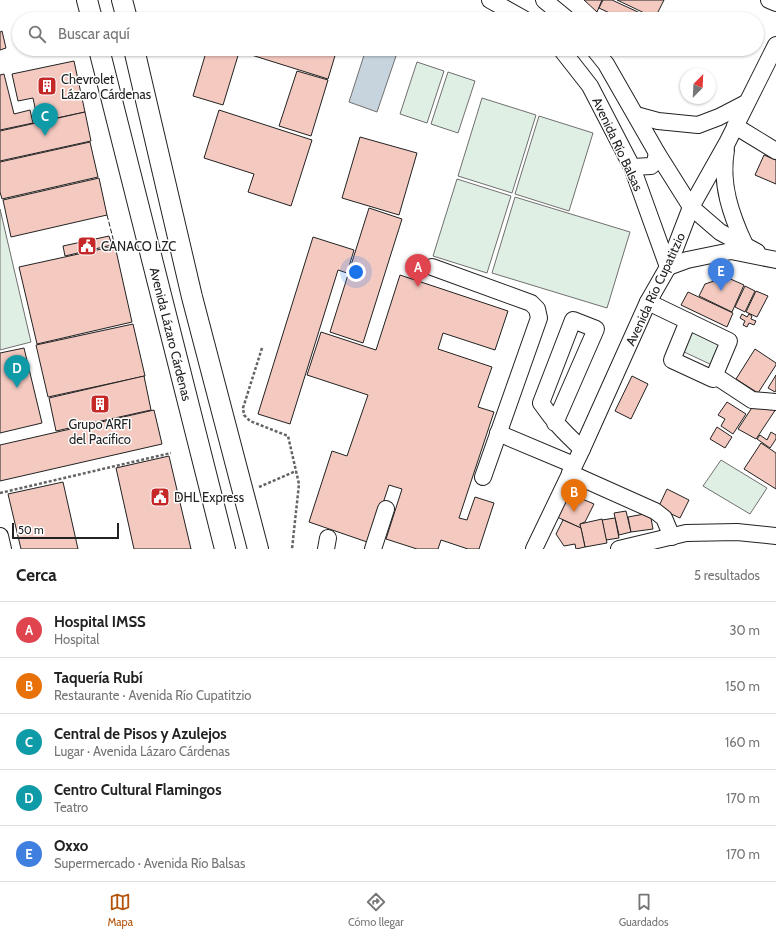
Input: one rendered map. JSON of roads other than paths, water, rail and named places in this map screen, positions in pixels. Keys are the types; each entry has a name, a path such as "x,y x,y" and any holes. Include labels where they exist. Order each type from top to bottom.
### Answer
{"main road":[{"path":"87,0 90,12"},
{"path":"122,0 125,12"},
{"name":"Avenida Lázaro Cárdenas","path":"101,56 225,549"},
{"path":"136,56 192,297 258,549"}],"street":[{"path":"490,0 511,12"},
{"path":"544,0 559,12"},
{"path":"769,0 776,3"},
{"name":"Avenida Río Cupatitzio","path":"539,545 648,302 668,267 692,207 727,143 776,45"},
{"name":"Avenida Río Balsas","path":"566,56 590,86 632,167 668,267 687,260 731,251 770,258"},
{"name":"Avenida Río Balsas","path":"600,56 606,64 657,153 692,207 720,232 770,258"},
{"path":"636,115 658,121 698,124 720,117 746,103"},
{"path":"735,126 776,151"},
{"path":"727,143 724,170 727,199 737,229 745,245"},
{"path":"632,167 651,166 655,162 657,153"},
{"path":"432,267 531,303 537,309 539,318 483,477"},
{"path":"648,302 688,321 729,341 713,380 672,360 688,321"},
{"path":"556,423 596,329 573,320 542,403 556,423 582,448"},
{"path":"714,375 752,400 776,402"},
{"path":"498,433 655,511 664,518 672,537"},
{"path":"373,549 386,509"},
{"path":"619,549 686,534 737,532 776,536"},
{"path":"0,536 3,549"}],"place":[{"name":"Chevrolet Lázaro Cárdenas","path":"47,86"},
{"name":"Central de Pisos y Azulejos","path":"45,136"},
{"name":"CANACO LZC","path":"87,246"},
{"name":"Hospital IMSS","path":"418,287"},
{"name":"Oxxo","path":"721,291"},
{"name":"Centro Cultural Flamingos","path":"17,388"},
{"name":"Grupo ARFI del Pacífico","path":"100,404"},
{"name":"DHL Express","path":"160,497"},
{"name":"Taquería Rubí","path":"574,512"}]}
